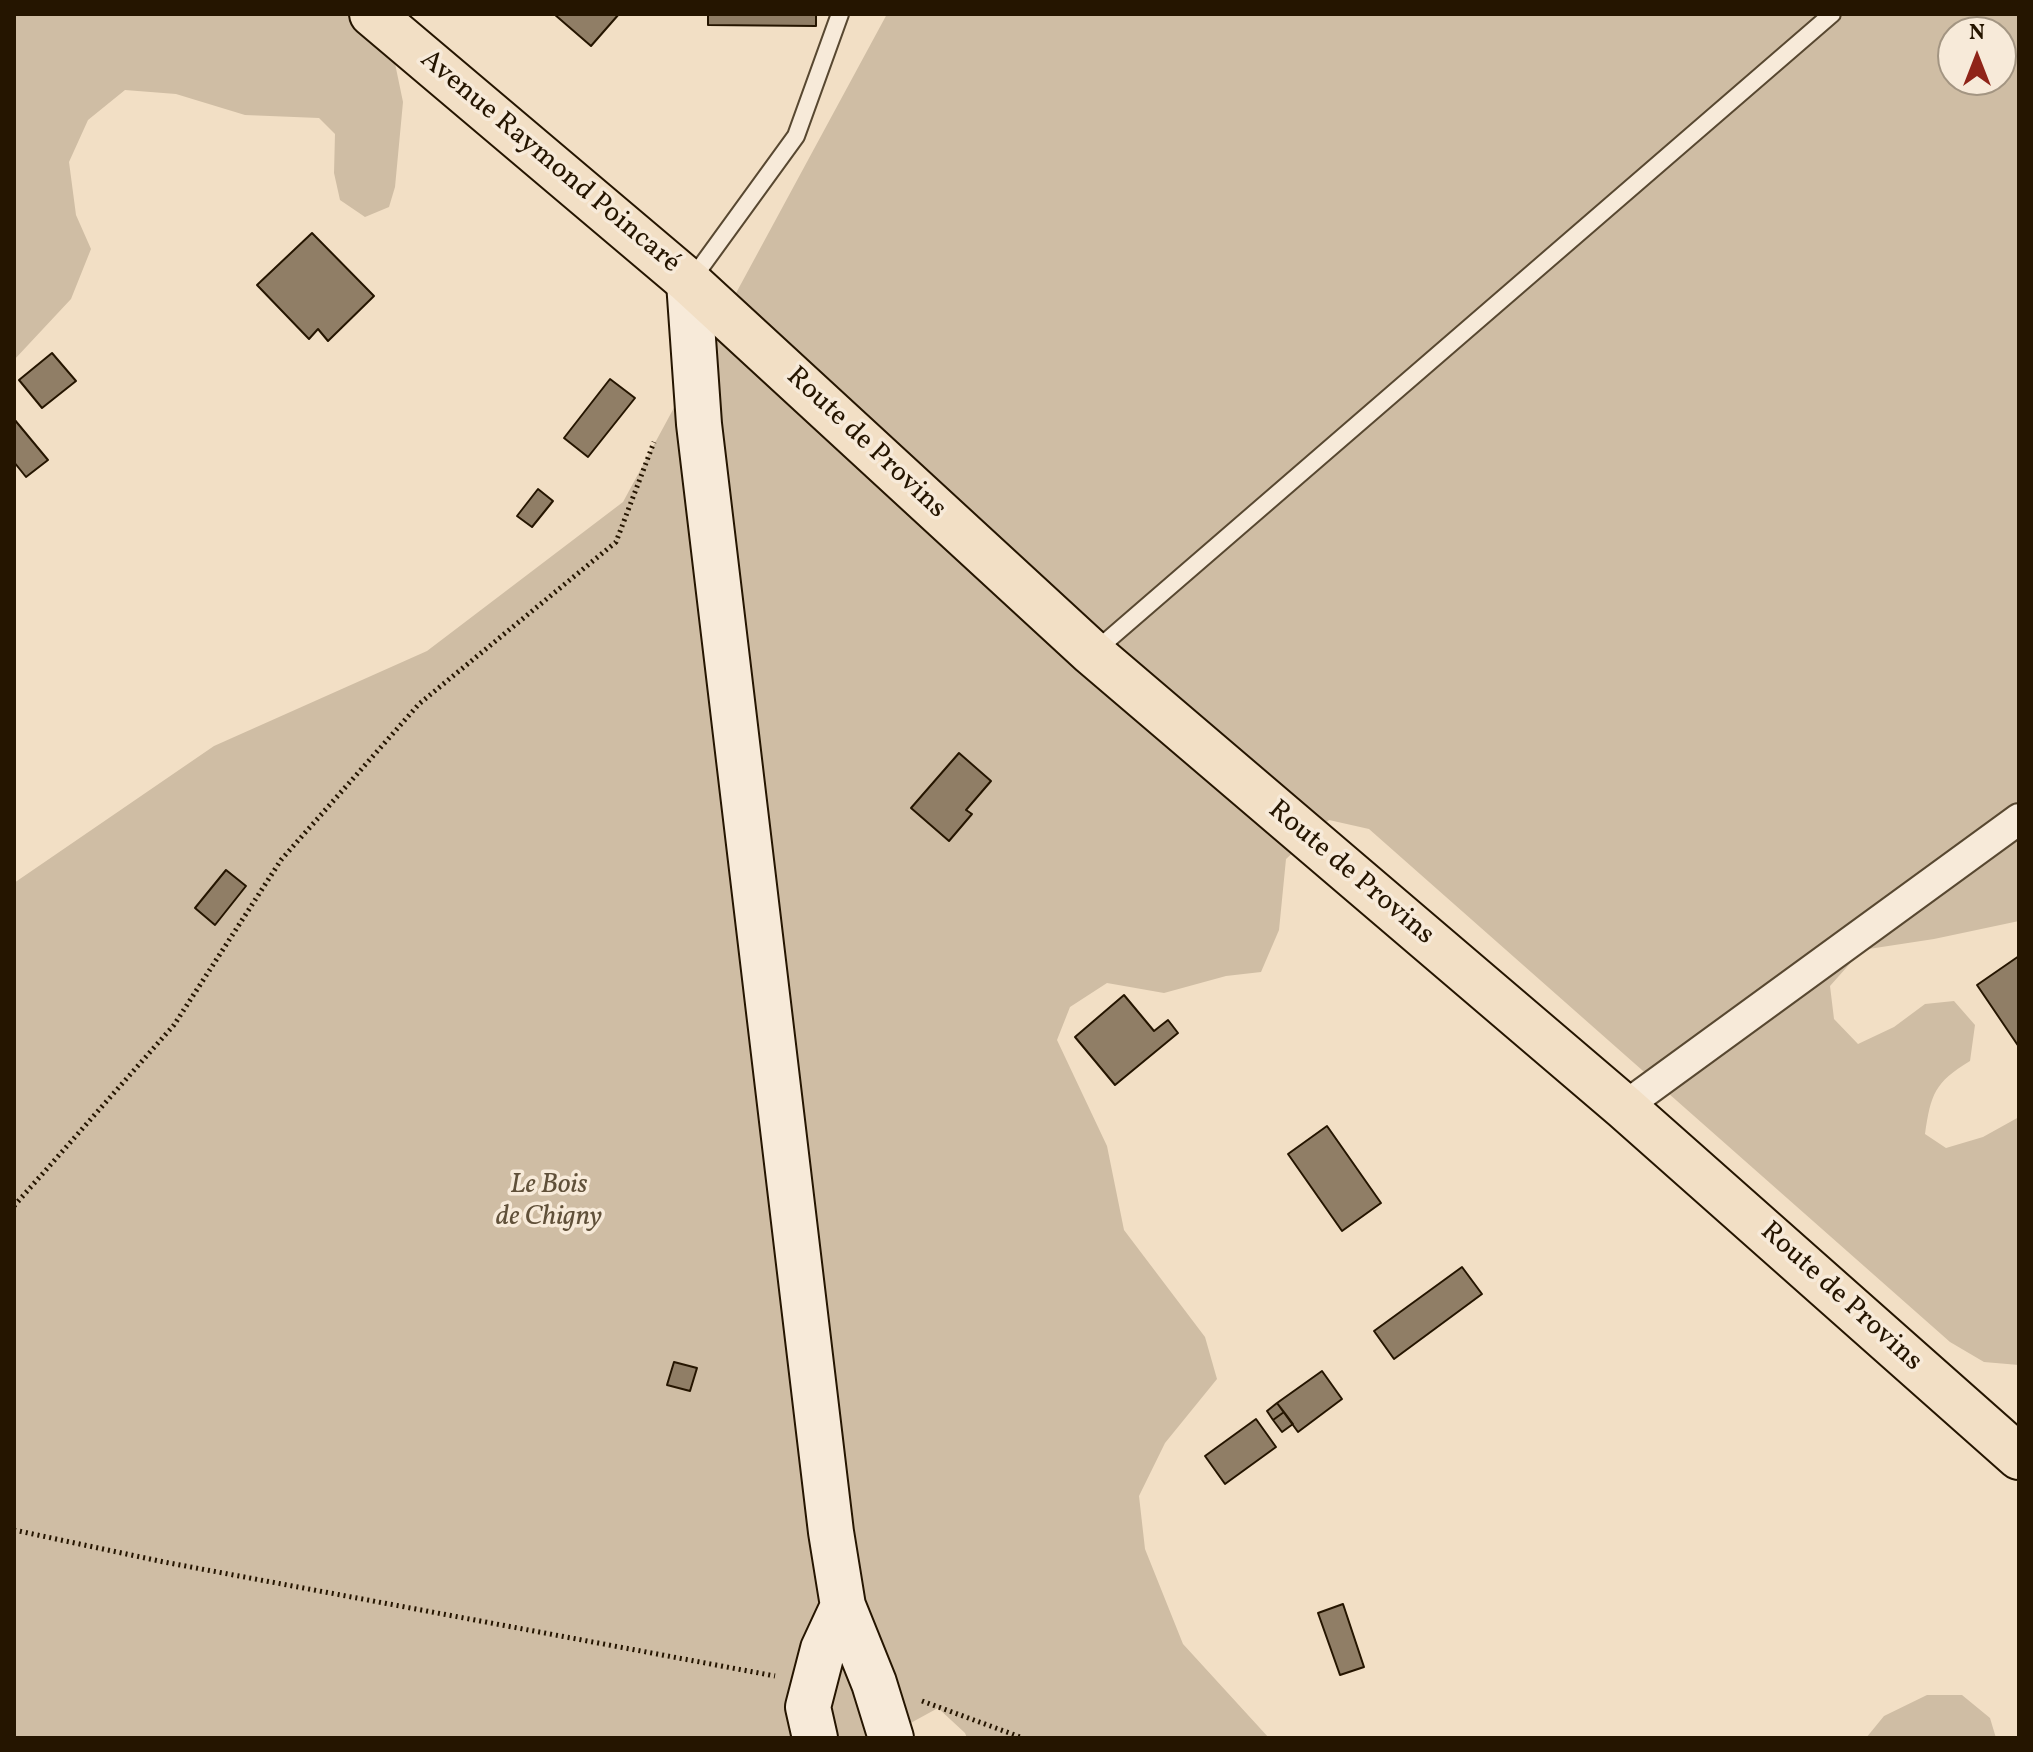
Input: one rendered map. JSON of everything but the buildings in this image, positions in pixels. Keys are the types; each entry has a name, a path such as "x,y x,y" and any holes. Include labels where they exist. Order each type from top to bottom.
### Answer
{"main road":[{"name":"Avenue Raymond Poincaré","path":"372,14 689,282"},
{"name":"Route de Provins","path":"689,282 1092,653 1624,1107 2019,1457"},
{"path":"689,282 701,440 829,1516 843,1606 874,1683 891,1738"},
{"path":"815,1738 808,1707 823,1649 843,1606"}],"street":[{"path":"1624,1107 2019,819"}],"lane":[{"path":"689,282 796,136 840,14"},
{"path":"1092,653 1832,14"}],"path":[{"path":"14,1206 174,1025 281,860 419,704 616,542 654,442"},
{"path":"14,1530 164,1562 814,1683"},
{"path":"874,1683 1023,1738"}],"green space":[{"path":"14,14 347,14 392,49 403,102 395,187 389,207 365,217 340,200 334,173 335,134 319,118 245,115 176,94 125,90 88,120 69,162 76,215 91,249 71,299 14,360"},
{"name":"Le Bois de Chigny","path":"887,14 2019,14 2019,921 1862,950 1830,986 1834,1019 1858,1044 1894,1027 1925,1004 1954,1001 1975,1025 1970,1061 1949,1076 1936,1091 1925,1134 1946,1148 1983,1137 2019,1117 2019,1365 1984,1362 1950,1342 1369,829 1329,820 1286,859 1279,930 1261,972 1226,976 1164,993 1107,983 1070,1007 1057,1040 1107,1146 1124,1230 1205,1337 1217,1379 1165,1443 1139,1496 1145,1549 1183,1644 1269,1738 967,1738 938,1708 907,1725 896,1738 14,1738 14,883 214,746 427,651 623,502"},
{"path":"1927,1695 1962,1695 1990,1718 1996,1738 1866,1738 1884,1716"}]}
